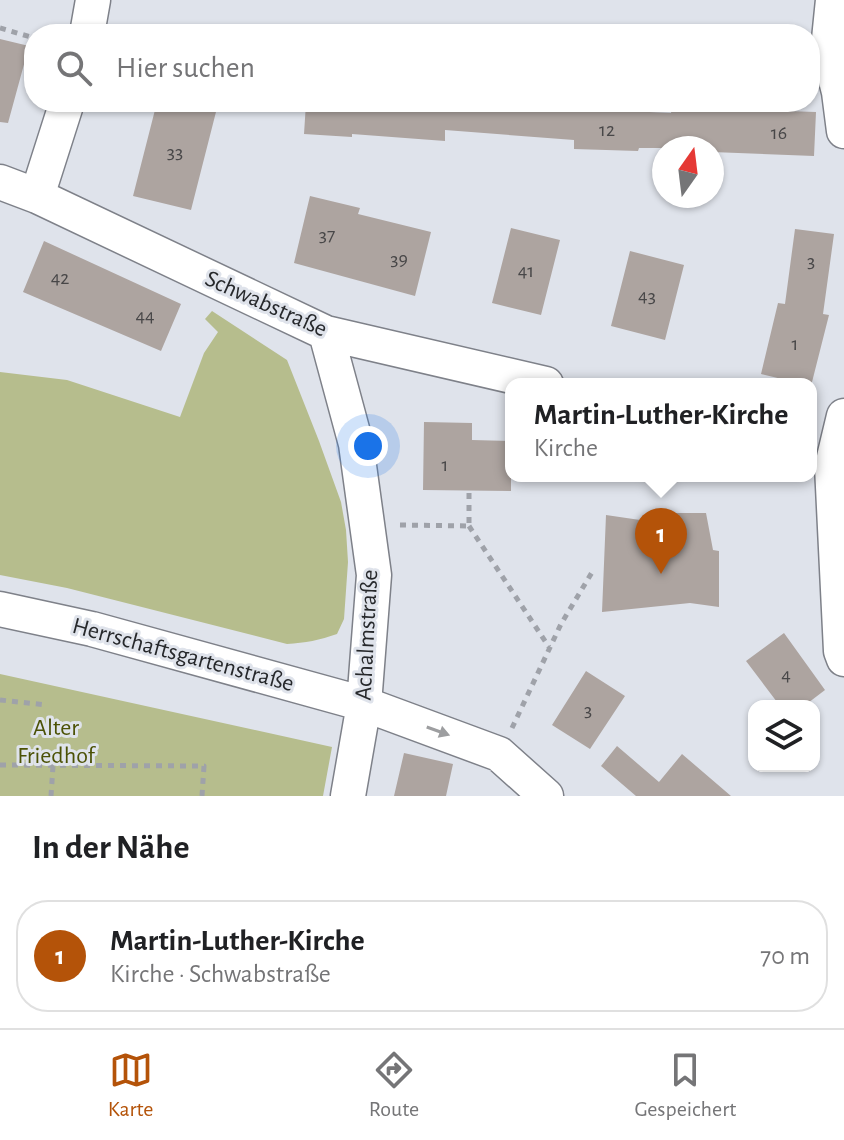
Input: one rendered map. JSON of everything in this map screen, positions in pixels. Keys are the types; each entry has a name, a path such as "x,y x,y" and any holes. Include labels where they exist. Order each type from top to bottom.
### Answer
{"street":[{"path":"89,24 93,0"},
{"path":"833,0 827,51 839,92 844,131"},
{"path":"37,196 64,112"},
{"name":"Schwabstraße","path":"0,182 37,196 326,333 520,378"},
{"name":"Achalmstraße","path":"326,333 356,444 374,575 364,704 348,796"},
{"path":"844,416 829,465 844,659"},
{"name":"Herrschaftsgartenstraße","path":"0,609 92,629 364,704 499,754 546,796"}],"path":[{"path":"0,28 24,35"},
{"path":"469,491 469,526 550,648"},
{"path":"367,525 469,526"},
{"path":"511,730 550,648 594,569"},
{"path":"0,700 47,705"},
{"path":"0,765 204,766 202,796"},
{"path":"51,796 53,766"}],"green space":[{"path":"212,311 287,360 319,441 341,502 346,530 348,562 344,619 337,634 287,644 67,588 0,575 0,372 67,380 180,417 204,353 218,332 205,319"},
{"name":"Alter Friedhof","path":"0,674 332,747 323,796 0,796"}],"building":[{"path":"0,39 24,45 24,64 8,123 0,122"},
{"path":"154,112 216,112 191,210 133,196"},
{"path":"305,112 816,112 814,156 724,152 724,136 652,136 652,148 639,148 638,151 574,149 574,140 445,130 445,141 352,134 352,137 304,134"},
{"path":"310,196 360,208 358,214 431,232 415,296 294,263"},
{"path":"511,228 560,240 541,315 492,303"},
{"path":"795,229 834,234 823,314 829,315 813,378 778,378 761,374 778,303 785,304"},
{"path":"44,241 181,304 161,351 23,292"},
{"path":"630,251 684,265 665,340 611,326"},
{"path":"424,422 472,423 472,440 505,441 505,482 511,482 511,491 423,490"},
{"path":"674,513 706,513 713,550 719,551 719,607 690,603 602,612 606,515 674,525"},
{"path":"784,633 825,690 812,700 775,700 746,661"},
{"path":"586,671 625,696 590,749 552,725"},
{"path":"617,746 659,782 682,754 731,796 636,796 601,766"},
{"path":"404,753 453,764 446,796 394,796"}],"place":[{"name":"Martin-Luther-Kirche","path":"661,574"}]}
